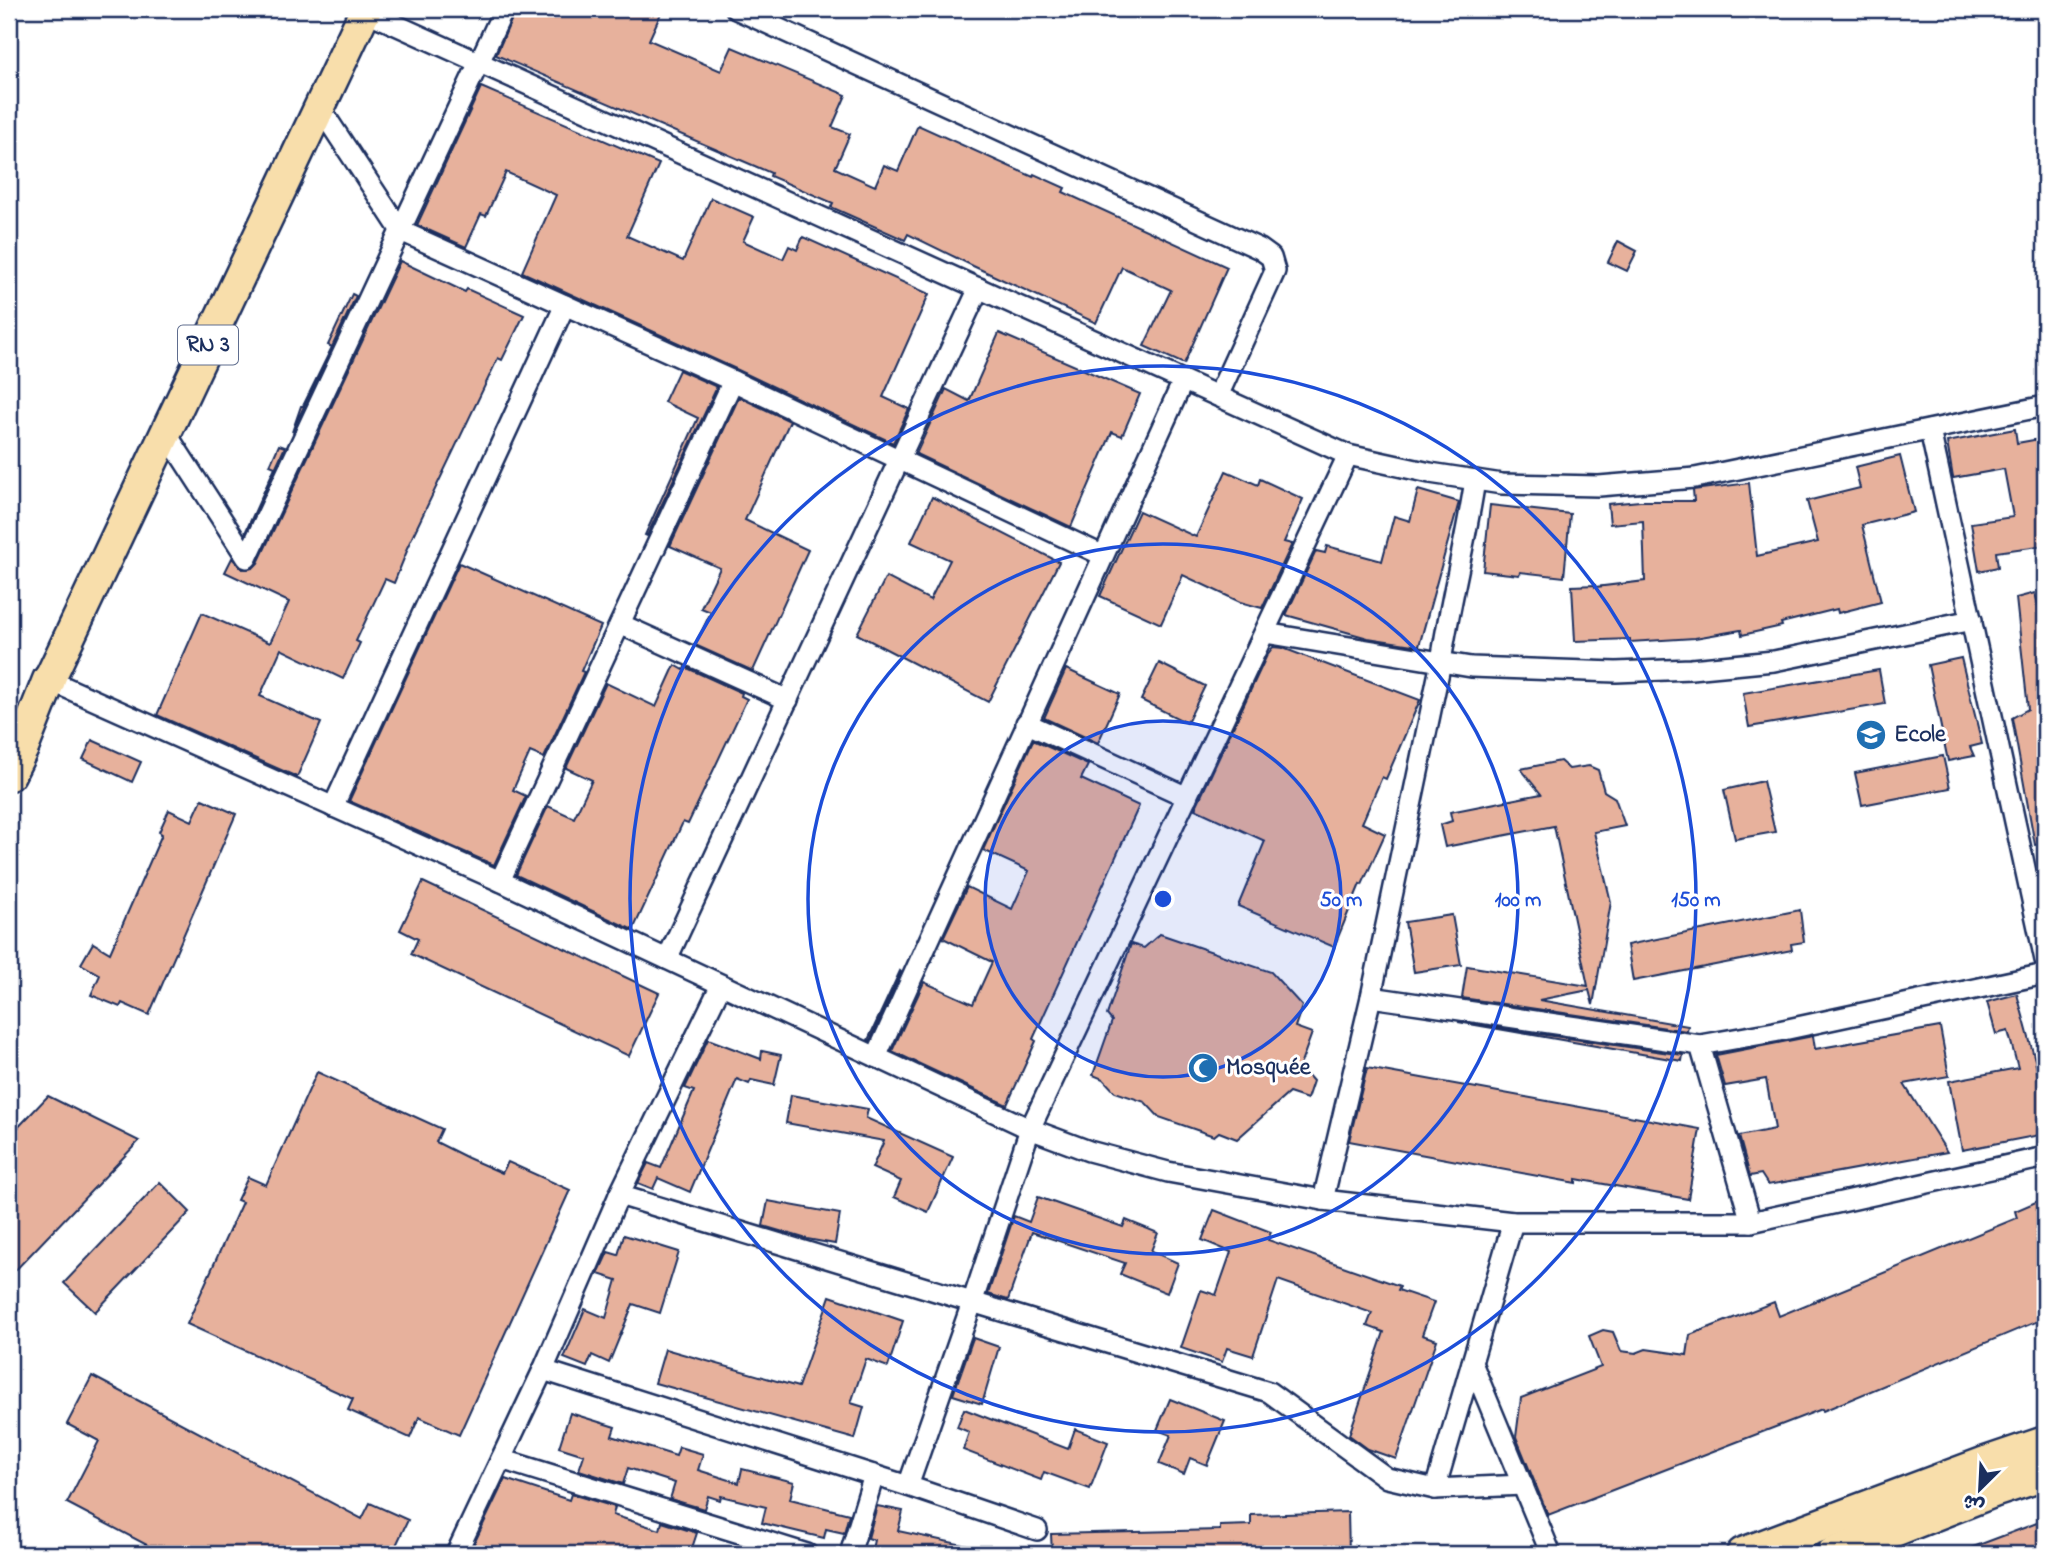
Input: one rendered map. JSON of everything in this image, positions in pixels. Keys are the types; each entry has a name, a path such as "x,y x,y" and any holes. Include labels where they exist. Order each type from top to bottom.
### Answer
{"highway":[{"name":"RN 3","path":"9,731 49,680"},
{"name":"RN 3","path":"9,774 49,680"},
{"path":"1743,1554 1970,1468 2045,1443"},
{"path":"1833,1554 2045,1474"}],"main road":[{"name":"RN 3","path":"49,680 365,10"}],"street":[{"path":"166,433 247,558 504,9"},
{"path":"736,9 1248,243 1271,257 1275,271 1218,396"},
{"path":"365,10 1348,455 1430,473 1502,484 1600,486 1695,478 2045,406"},
{"path":"320,108 401,230 733,381 1102,555"},
{"path":"667,959 979,288"},
{"path":"333,807 565,305"},
{"path":"500,881 733,381"},
{"path":"876,1057 1183,381"},
{"path":"1930,430 2045,960"},
{"path":"908,1486 1030,1129 1348,455"},
{"path":"1323,1200 1371,997 1441,662 1448,611 1467,530 1475,480"},
{"path":"1265,633 1471,667 1603,671 1691,670 1774,661 1972,620"},
{"path":"620,624 788,700"},
{"path":"49,680 500,881 1030,1129 1089,1151 1168,1172 1323,1200 1513,1222 1751,1222 2045,1157"},
{"path":"1026,723 1187,797"},
{"path":"1371,997 1700,1045 1774,1032 2045,974"},
{"path":"456,1554 543,1370 619,1195 721,985"},
{"path":"1700,1045 1751,1222"},
{"path":"619,1195 1269,1392 1387,1478 1435,1489 1523,1485"},
{"path":"1435,1489 1513,1222"},
{"path":"1472,1363 1551,1554"},
{"path":"543,1370 908,1486 1037,1530"},
{"path":"501,1459 807,1554"},
{"path":"850,1554 874,1475"}],"building":[{"path":"516,9 663,9 649,40 721,71 732,47 846,95 832,127 850,134 835,168 875,186 884,165 898,171 918,125 1033,177 1034,174 1065,188 1063,192 1227,267 1184,364 1144,346 1171,290 1122,267 1096,323 908,234 905,240 831,207 833,203 770,176 771,173 496,55"},
{"path":"481,87 659,164 627,236 683,261 711,198 754,217 743,241 783,259 789,246 797,250 803,237 929,294 883,397 909,409 893,443 522,272 556,195 506,172 486,216 481,214 466,247 417,225"},
{"path":"1618,241 1637,251 1627,271 1608,262"},
{"path":"400,261 465,292 467,289 524,315 502,360 498,358 406,550 394,583 385,579 356,641 360,643 343,679 281,649 260,696 321,723 297,777 157,715 202,613 270,643 289,602 225,572 232,558 242,569 253,568 258,563"},
{"path":"352,294 356,296 332,347 328,345"},
{"path":"999,333 1140,394 1122,436 1112,432 1071,527 916,454 946,389 969,401"},
{"path":"332,347 292,432 301,406"},
{"path":"679,370 717,387 647,536 645,535 698,418 664,402"},
{"path":"739,397 790,421 745,520 808,550 753,671 695,645 711,612 701,608 720,568 670,546"},
{"path":"2015,429 2017,443 2045,438 2045,545 1996,552 1998,567 1979,571 1971,523 2013,517 2004,469 1953,478 1947,442"},
{"path":"279,445 285,447 245,533 275,467 270,465"},
{"path":"1900,456 1914,512 1862,525 1881,602 1838,613 1837,609 1742,635 1741,630 1695,638 1630,642 1630,639 1575,641 1572,586 1595,587 1645,581 1643,521 1610,524 1608,504 1694,501 1693,490 1749,483 1757,556 1818,542 1807,501 1860,488 1855,467"},
{"path":"1226,471 1258,485 1260,479 1303,499 1284,542 1292,544 1262,608 1240,602 1183,575 1161,624 1100,596 1139,511 1196,537"},
{"path":"1418,490 1459,502 1419,646 1368,638 1286,615 1316,551 1325,553 1327,546 1382,561 1394,516 1410,521"},
{"path":"932,497 1059,562 988,702 857,634 886,577 930,600 950,560 911,542"},
{"path":"1490,505 1570,514 1564,577 1483,571"},
{"path":"459,563 601,626 581,671 584,672 544,758 530,752 513,790 526,796 494,865 349,801"},
{"path":"2035,593 2045,630 2045,844 2035,845 2012,718 2028,709 2016,598"},
{"path":"1273,647 1283,648 1420,700 1386,779 1382,777 1362,823 1385,834 1362,885 1360,884 1334,947 1238,906 1265,841 1195,809"},
{"path":"1961,658 1982,744 1970,747 1974,756 1948,761 1928,665"},
{"path":"1159,663 1205,686 1187,723 1141,700"},
{"path":"675,665 742,693 741,696 747,699 688,824 683,822 633,930 516,875 548,806 574,818 592,780 566,768 606,683 656,707"},
{"path":"1066,669 1120,694 1098,743 1044,718"},
{"path":"1879,670 1885,704 1749,727 1743,693"},
{"path":"92,740 141,762 132,782 83,759"},
{"path":"1033,740 1088,765 1081,779 1139,806 1033,1039 1036,1041 1007,1105 892,1051 924,982 973,1004 992,962 943,938 967,887 1012,909 1029,871 983,850"},
{"path":"1943,756 1950,788 1862,805 1855,773"},
{"path":"1560,761 1569,769 1589,766 1598,770 1604,791 1615,798 1625,826 1594,832 1611,902 1593,1005 1589,990 1539,1000 1688,1026 1687,1031 1462,998 1467,966 1588,986 1554,826 1445,847 1440,825 1452,821 1450,812 1541,794 1521,769"},
{"path":"1763,781 1775,832 1735,839 1724,790"},
{"path":"202,799 236,814 149,1015 122,1003 120,1007 91,995 100,975 81,964 93,943 110,953 162,834 159,832 169,810 192,821"},
{"path":"423,882 659,993 629,1056 411,954 418,939 400,930"},
{"path":"1800,910 1804,942 1791,944 1792,950 1633,981 1627,945"},
{"path":"1452,915 1461,965 1414,972 1405,922"},
{"name":"Mosquée","path":"1160,934 1271,972 1302,1006 1295,1027 1312,1033 1300,1066 1313,1081 1307,1099 1289,1093 1237,1139 1219,1132 1214,1136 1159,1117 1145,1102 1115,1092 1103,1079 1093,1075 1112,1021 1107,1015 1131,944 1144,948"},
{"path":"901,972 870,1041 868,1040"},
{"path":"2017,994 2043,1102 2045,1101 2045,1134 1962,1150 1949,1081 2018,1068 2008,1031 1996,1034 1987,1002"},
{"path":"1458,1022 1683,1055 1682,1061"},
{"path":"1940,1027 1949,1076 1904,1084 1947,1152 1768,1185 1761,1174 1750,1176 1739,1136 1775,1129 1766,1079 1725,1086 1716,1055 1813,1036 1815,1049"},
{"path":"708,1039 761,1059 762,1051 781,1055 774,1085 751,1080 749,1084 737,1079 690,1192 658,1178 653,1189 638,1183 648,1163 661,1168 694,1091 685,1088"},
{"path":"1367,1068 1700,1129 1688,1199 1576,1179 1576,1183 1349,1141"},
{"path":"317,1072 442,1129 436,1142 468,1158 502,1173 508,1162 570,1190 459,1435 419,1417 410,1438 348,1410 353,1399 187,1324 242,1202 237,1200 248,1177 266,1185"},
{"path":"791,1095 868,1109 866,1118 953,1157 928,1212 894,1197 901,1181 872,1168 884,1141 786,1123"},
{"path":"48,1096 139,1141 9,1277 9,1137"},
{"path":"160,1182 190,1212 95,1312 64,1283"},
{"path":"1038,1197 1123,1227 1126,1220 1158,1233 1151,1251 1178,1263 1167,1293 1120,1274 1125,1263 1032,1232 1008,1300 988,1294 1014,1216 1029,1222"},
{"path":"2045,1198 2045,1318 1823,1411 1822,1409 1548,1515 1516,1437 1521,1398 1601,1367 1589,1336 1603,1330 1613,1332 1621,1351 1636,1353 1646,1349 1687,1355 1690,1335 1774,1302 1779,1316 2017,1218 2015,1211"},
{"path":"768,1201 840,1214 835,1244 763,1226"},
{"path":"1214,1210 1271,1232 1268,1240 1400,1286 1398,1290 1434,1302 1422,1335 1437,1340 1396,1459 1368,1449 1349,1435 1384,1332 1367,1326 1372,1313 1278,1280 1253,1356 1227,1348 1222,1362 1181,1348 1201,1290 1216,1295 1231,1252 1202,1240"},
{"path":"624,1235 679,1252 660,1313 633,1304 609,1363 592,1355 587,1367 564,1358 585,1309 606,1318 617,1280 598,1274 608,1252 618,1255"},
{"path":"830,1296 903,1321 888,1367 866,1359 851,1403 864,1407 855,1439 655,1383 665,1349 798,1387"},
{"path":"973,1338 999,1347 982,1404 953,1395"},
{"path":"92,1376 362,1519 370,1503 408,1520 392,1554 164,1554 67,1503 99,1441 67,1424"},
{"path":"1170,1399 1225,1421 1207,1465 1190,1458 1184,1474 1159,1464 1171,1435 1157,1430"},
{"path":"964,1409 1068,1449 1075,1429 1108,1442 1090,1489 1044,1472 1041,1480 963,1450 969,1432 957,1427"},
{"path":"570,1413 615,1427 612,1436 676,1456 679,1447 703,1454 698,1470 739,1483 742,1469 794,1482 790,1499 849,1514 844,1533 826,1529 824,1538 762,1523 766,1507 721,1496 720,1500 708,1496 704,1509 670,1499 675,1483 628,1468 623,1484 579,1470 584,1455 559,1447"},
{"path":"505,1479 569,1500 571,1494 615,1507 613,1515 660,1530 662,1522 697,1533 690,1554 469,1554"},
{"path":"877,1506 903,1511 898,1531 968,1546 967,1554 871,1554 874,1540 868,1538"},
{"path":"1348,1512 1349,1554 1052,1554 1051,1534 1220,1530 1220,1526 1251,1525 1251,1515"},
{"path":"2045,1520 2045,1554 1960,1554 1960,1552"}],"place":[{"name":"Ecole","path":"1871,735"},
{"name":"Mosquée","path":"1203,1068"}]}
